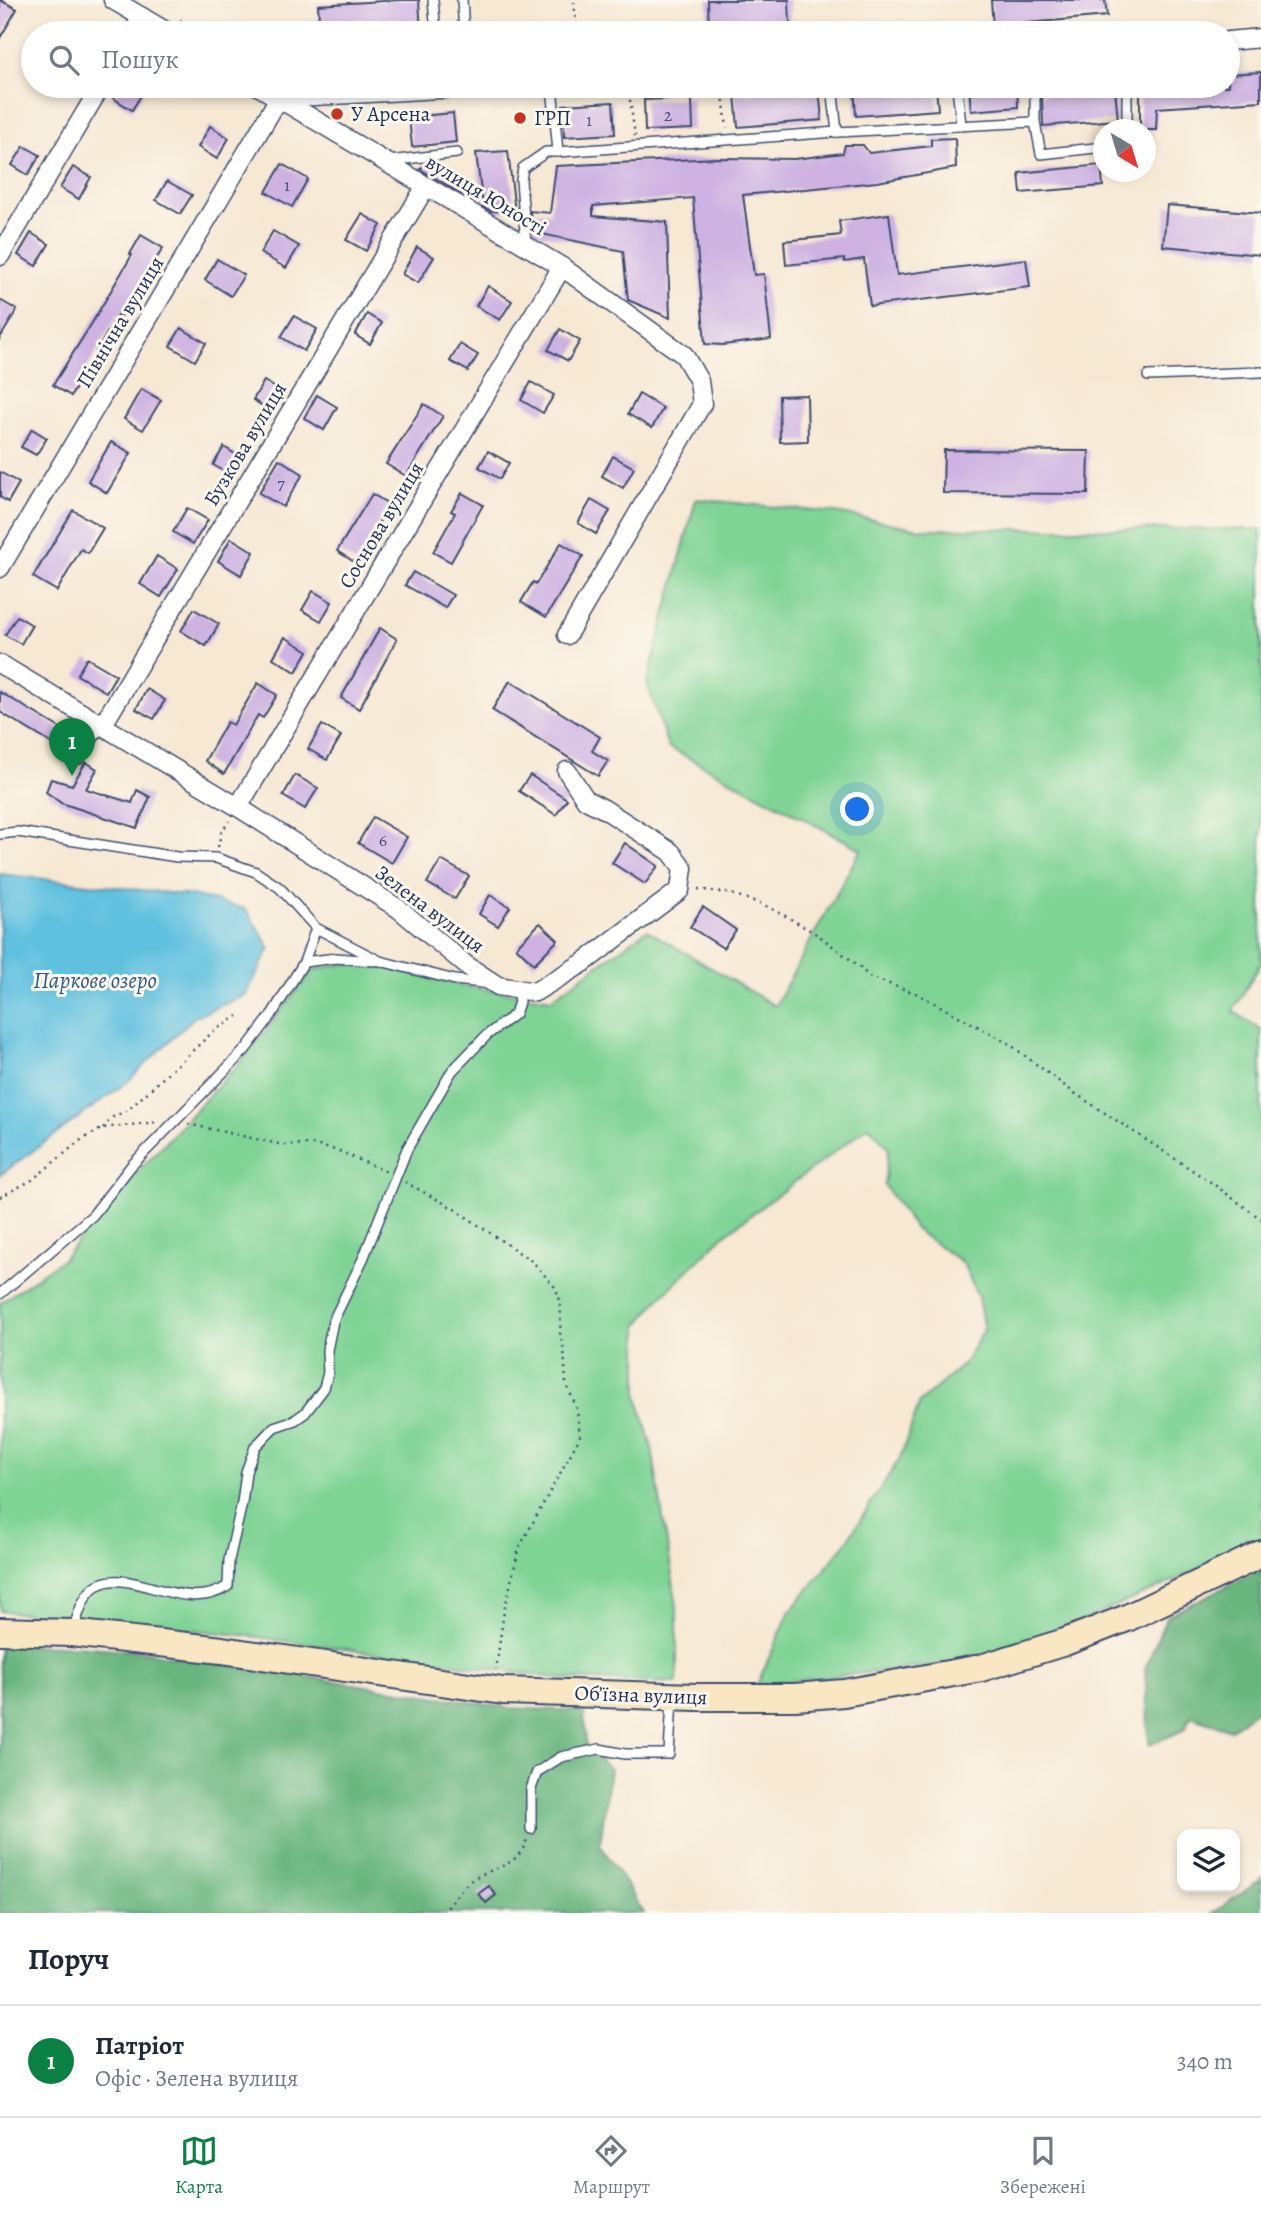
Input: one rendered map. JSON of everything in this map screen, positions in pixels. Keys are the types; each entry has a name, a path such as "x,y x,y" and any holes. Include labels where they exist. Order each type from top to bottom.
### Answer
{"main road":[{"name":"Об’їзна вулиця","path":"0,1631 71,1633 222,1650 494,1690 673,1697 795,1697 844,1693 981,1668 1106,1627 1261,1555"}],"street":[{"path":"113,0 149,21"},
{"path":"140,21 142,17"},
{"path":"1240,40 1261,38"},
{"path":"0,256 94,98"},
{"name":"Північна вулиця","path":"0,568 278,98"},
{"name":"вулиця Юності","path":"291,98 384,161 562,267 684,355 699,382 702,404 568,635"},
{"name":"Бузкова вулиця","path":"102,726 426,186"},
{"name":"Соснова вулиця","path":"238,807 562,267"},
{"name":"Зелена вулиця","path":"0,664 238,807 400,909 466,965 498,986 535,992 583,963 680,890"},
{"path":"567,771 586,800 671,852 683,868 680,890"}],"lane":[{"path":"433,0 435,21"},
{"path":"462,0 463,21"},
{"path":"553,98 558,152"},
{"path":"833,98 837,132"},
{"path":"958,98 961,124"},
{"path":"1035,98 1035,122 1041,154 1093,149"},
{"path":"1127,98 1128,119"},
{"path":"526,246 521,180 523,167 546,152 961,124 1035,122"},
{"path":"384,161 457,153"},
{"path":"1148,376 1261,372"},
{"path":"79,759 102,726"},
{"path":"0,834 18,832 177,857 216,858 256,872 280,888 316,928 380,961"},
{"path":"0,1294 93,1215 131,1166 246,1049 271,1016 304,962 316,928"},
{"path":"304,962 336,958 380,961 455,980 498,986"},
{"path":"71,1633 84,1600 95,1587 109,1582 132,1583 197,1597 217,1594 228,1586 229,1560 246,1472 256,1447 274,1427 295,1420 305,1413 316,1402 324,1388 333,1321 363,1259 407,1149 452,1071 487,1035 515,1014 519,1002 517,989"},
{"path":"531,1829 531,1789 537,1772 554,1761 579,1752 599,1749 625,1754 668,1754 673,1697"}],"path":[{"path":"574,2 576,21"},
{"path":"630,98 636,146"},
{"path":"723,98 728,140"},
{"path":"216,858 221,833 238,807"},
{"path":"680,890 704,888 732,894 784,915 818,935 869,977 918,994 1008,1044 1073,1092 1212,1183 1261,1219"},
{"path":"0,1197 32,1180 81,1140 103,1128 113,1117 128,1110 215,1030 238,1016"},
{"path":"103,1128 173,1121 276,1144 311,1144 339,1151 396,1177 493,1233 533,1262 554,1286 561,1309 560,1335 566,1383 577,1409 580,1437 519,1548 504,1611 494,1690"},
{"path":"443,1913 471,1881 512,1862 523,1852 531,1829"}],"green space":[{"path":"696,499 836,513 921,529 1261,529 1261,963 1233,1011 1261,1030 1261,1539 1165,1585 1046,1636 983,1658 757,1685 789,1613 843,1547 900,1458 920,1402 963,1365 984,1330 978,1297 963,1263 916,1230 884,1185 889,1148 869,1126 724,1235 659,1299 638,1325 638,1398 652,1448 677,1607 677,1683 563,1679 243,1635 0,1611 0,1303 63,1259 121,1190 244,1058 313,970 357,964 393,969 464,986 551,999 647,930 775,1006 861,849 668,747 647,683"},
{"path":"1261,1569 1261,1706 1231,1730 1191,1716 1184,1730 1149,1745 1145,1669 1167,1616"},
{"path":"0,1645 77,1646 138,1651 510,1708 584,1711 586,1746 610,1769 600,1844 644,1913 0,1913"},
{"path":"1261,1878 1261,1913 1213,1913 1259,1881"}],"water":[{"name":"Паркове озеро","path":"0,874 195,896 246,909 270,948 246,995 194,1017 127,1082 0,1175"}],"building":[{"path":"0,0 17,9 0,38"},
{"path":"419,0 420,21 319,21 318,5"},
{"path":"708,0 789,0 790,21 709,21"},
{"path":"991,0 1105,0 1107,16 1050,21 993,21"},
{"path":"1261,72 1261,101 1157,108 1156,130 1156,119 1140,119 1140,98 1240,98 1240,73"},
{"path":"113,98 140,98 132,110"},
{"path":"692,98 693,129 645,131 644,100"},
{"path":"735,98 820,98 822,120 738,127"},
{"path":"855,98 937,98 938,110 856,116"},
{"path":"970,98 1018,98 1018,107 971,111"},
{"path":"1042,98 1116,98 1118,119 1093,119 1093,122 1043,126"},
{"path":"613,102 615,134 564,137 563,105"},
{"path":"453,113 456,142 412,147 409,117"},
{"path":"210,126 229,138 217,159 198,147"},
{"path":"955,138 956,168 877,182 743,195 754,275 764,274 771,339 723,345 705,344 693,198 593,206 593,216 667,222 670,318 628,300 623,251 532,232 530,211 550,213 556,166 717,158 795,159 843,153 845,145 863,145 869,153 931,146 931,139"},
{"path":"24,146 40,155 28,175 12,165"},
{"path":"508,151 515,212 491,211 483,207 476,153"},
{"path":"433,163 468,186 462,194 420,169"},
{"path":"282,164 308,179 292,207 266,192"},
{"path":"1093,166 1093,182 1103,182 1103,186 1021,193 1019,173"},
{"path":"73,167 91,177 79,199 60,188"},
{"path":"167,181 192,195 180,214 156,200"},
{"path":"1167,205 1261,213 1261,255 1163,246"},
{"path":"362,214 381,225 366,251 346,240"},
{"path":"889,214 897,275 1026,259 1030,287 870,306 864,259 786,265 784,241 841,235 839,221"},
{"path":"273,231 299,246 286,268 260,253"},
{"path":"31,233 49,244 36,266 18,255"},
{"path":"141,235 163,248 121,316 118,314 71,396 53,385 132,255 130,254"},
{"path":"417,247 434,257 418,283 402,274"},
{"path":"217,259 244,275 231,296 205,280"},
{"path":"488,286 512,301 500,320 476,306"},
{"path":"0,300 17,310 0,338"},
{"path":"367,314 382,323 370,344 355,335"},
{"path":"294,316 317,329 304,351 281,337"},
{"path":"181,328 206,343 195,361 170,346"},
{"path":"560,329 580,341 568,361 548,350"},
{"path":"460,344 478,355 468,371 450,361"},
{"path":"264,381 284,393 272,412 253,400"},
{"path":"531,382 554,395 543,413 521,400"},
{"path":"141,389 161,400 143,430 124,419"},
{"path":"639,394 663,408 652,428 628,414"},
{"path":"317,395 337,407 324,430 304,418"},
{"path":"807,395 808,441 780,442 779,396"},
{"path":"424,404 443,416 406,476 386,464"},
{"path":"32,429 47,438 36,455 21,447"},
{"path":"111,442 131,453 107,493 88,481"},
{"path":"224,447 243,459 232,476 213,465"},
{"path":"944,450 1089,451 1088,494 943,493"},
{"path":"488,451 509,463 500,479 479,467"},
{"path":"613,456 634,468 623,488 602,476"},
{"path":"279,459 303,474 283,507 259,493"},
{"path":"0,472 19,483 8,502 0,497"},
{"path":"462,493 483,505 451,562 433,552 455,513 451,511"},
{"path":"372,494 389,504 356,563 337,551"},
{"path":"591,500 610,511 596,534 578,523"},
{"path":"187,508 208,520 193,544 173,532"},
{"path":"73,510 103,528 88,553 81,549 57,591 33,577"},
{"path":"231,538 254,552 241,575 218,561"},
{"path":"561,543 583,556 546,617 521,602 533,582 536,584"},
{"path":"157,556 178,569 161,597 140,584"},
{"path":"413,572 453,595 445,608 405,585"},
{"path":"313,591 332,602 321,621 302,610"},
{"path":"194,609 219,624 206,646 181,631"},
{"path":"17,616 32,625 21,644 5,635"},
{"path":"380,628 397,639 359,709 341,698"},
{"path":"285,637 308,651 296,672 273,658"},
{"path":"87,658 116,675 106,692 77,675"},
{"path":"510,681 600,737 592,751 608,761 598,776 492,710"},
{"path":"258,683 277,695 263,718 258,715 224,774 205,761 227,722 233,725"},
{"path":"147,689 165,700 154,719 136,709"},
{"path":"0,692 80,740 71,755 0,712"},
{"path":"322,725 341,736 327,760 308,749"},
{"path":"86,762 97,769 86,789 132,803 137,790 150,797 137,828 61,803 46,792 51,779 72,785"},
{"path":"295,775 318,788 305,809 283,796"},
{"path":"530,775 567,799 556,815 519,791"},
{"path":"373,817 407,837 392,863 358,843"},
{"path":"625,843 658,866 645,884 612,863"},
{"path":"441,860 469,876 455,899 427,883"},
{"path":"490,895 510,907 498,926 479,914"},
{"path":"703,907 736,930 723,948 690,927"},
{"path":"540,923 558,940 534,964 516,947"},
{"path":"489,1886 496,1895 486,1903 478,1894"}],"place":[{"name":"У Арсена","path":"337,114"},
{"name":"ГРП","path":"520,118"},
{"name":"Патріот","path":"72,776"}]}
